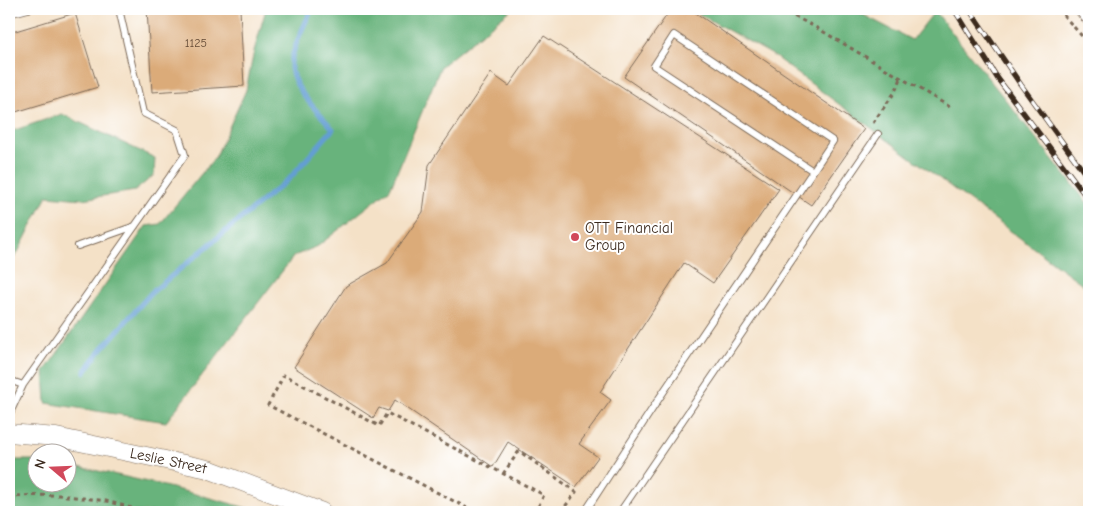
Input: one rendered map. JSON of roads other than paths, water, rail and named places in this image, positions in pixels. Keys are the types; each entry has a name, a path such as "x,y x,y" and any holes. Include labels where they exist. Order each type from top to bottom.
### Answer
{"main road":[{"name":"Leslie Street","path":"9,433 56,437 208,469 322,512"}],"street":[{"path":"1083,9 1089,16"}],"lane":[{"path":"9,14 28,9"},
{"path":"9,415 23,385 186,155 176,130 143,112 119,9"},
{"path":"585,512 660,397 833,141 674,35 654,66 812,171"},
{"path":"620,512 878,134"},
{"path":"78,246 136,225"},
{"path":"9,380 23,385"}],"waterway":[{"path":"85,372 99,352 151,293 290,178 333,129 302,93 293,77 291,68 295,47 312,9"}],"railway":[{"path":"954,9 998,79 1089,200"},
{"path":"969,9 1089,179"}],"place":[{"name":"OTT Financial Group","path":"575,237"}]}
